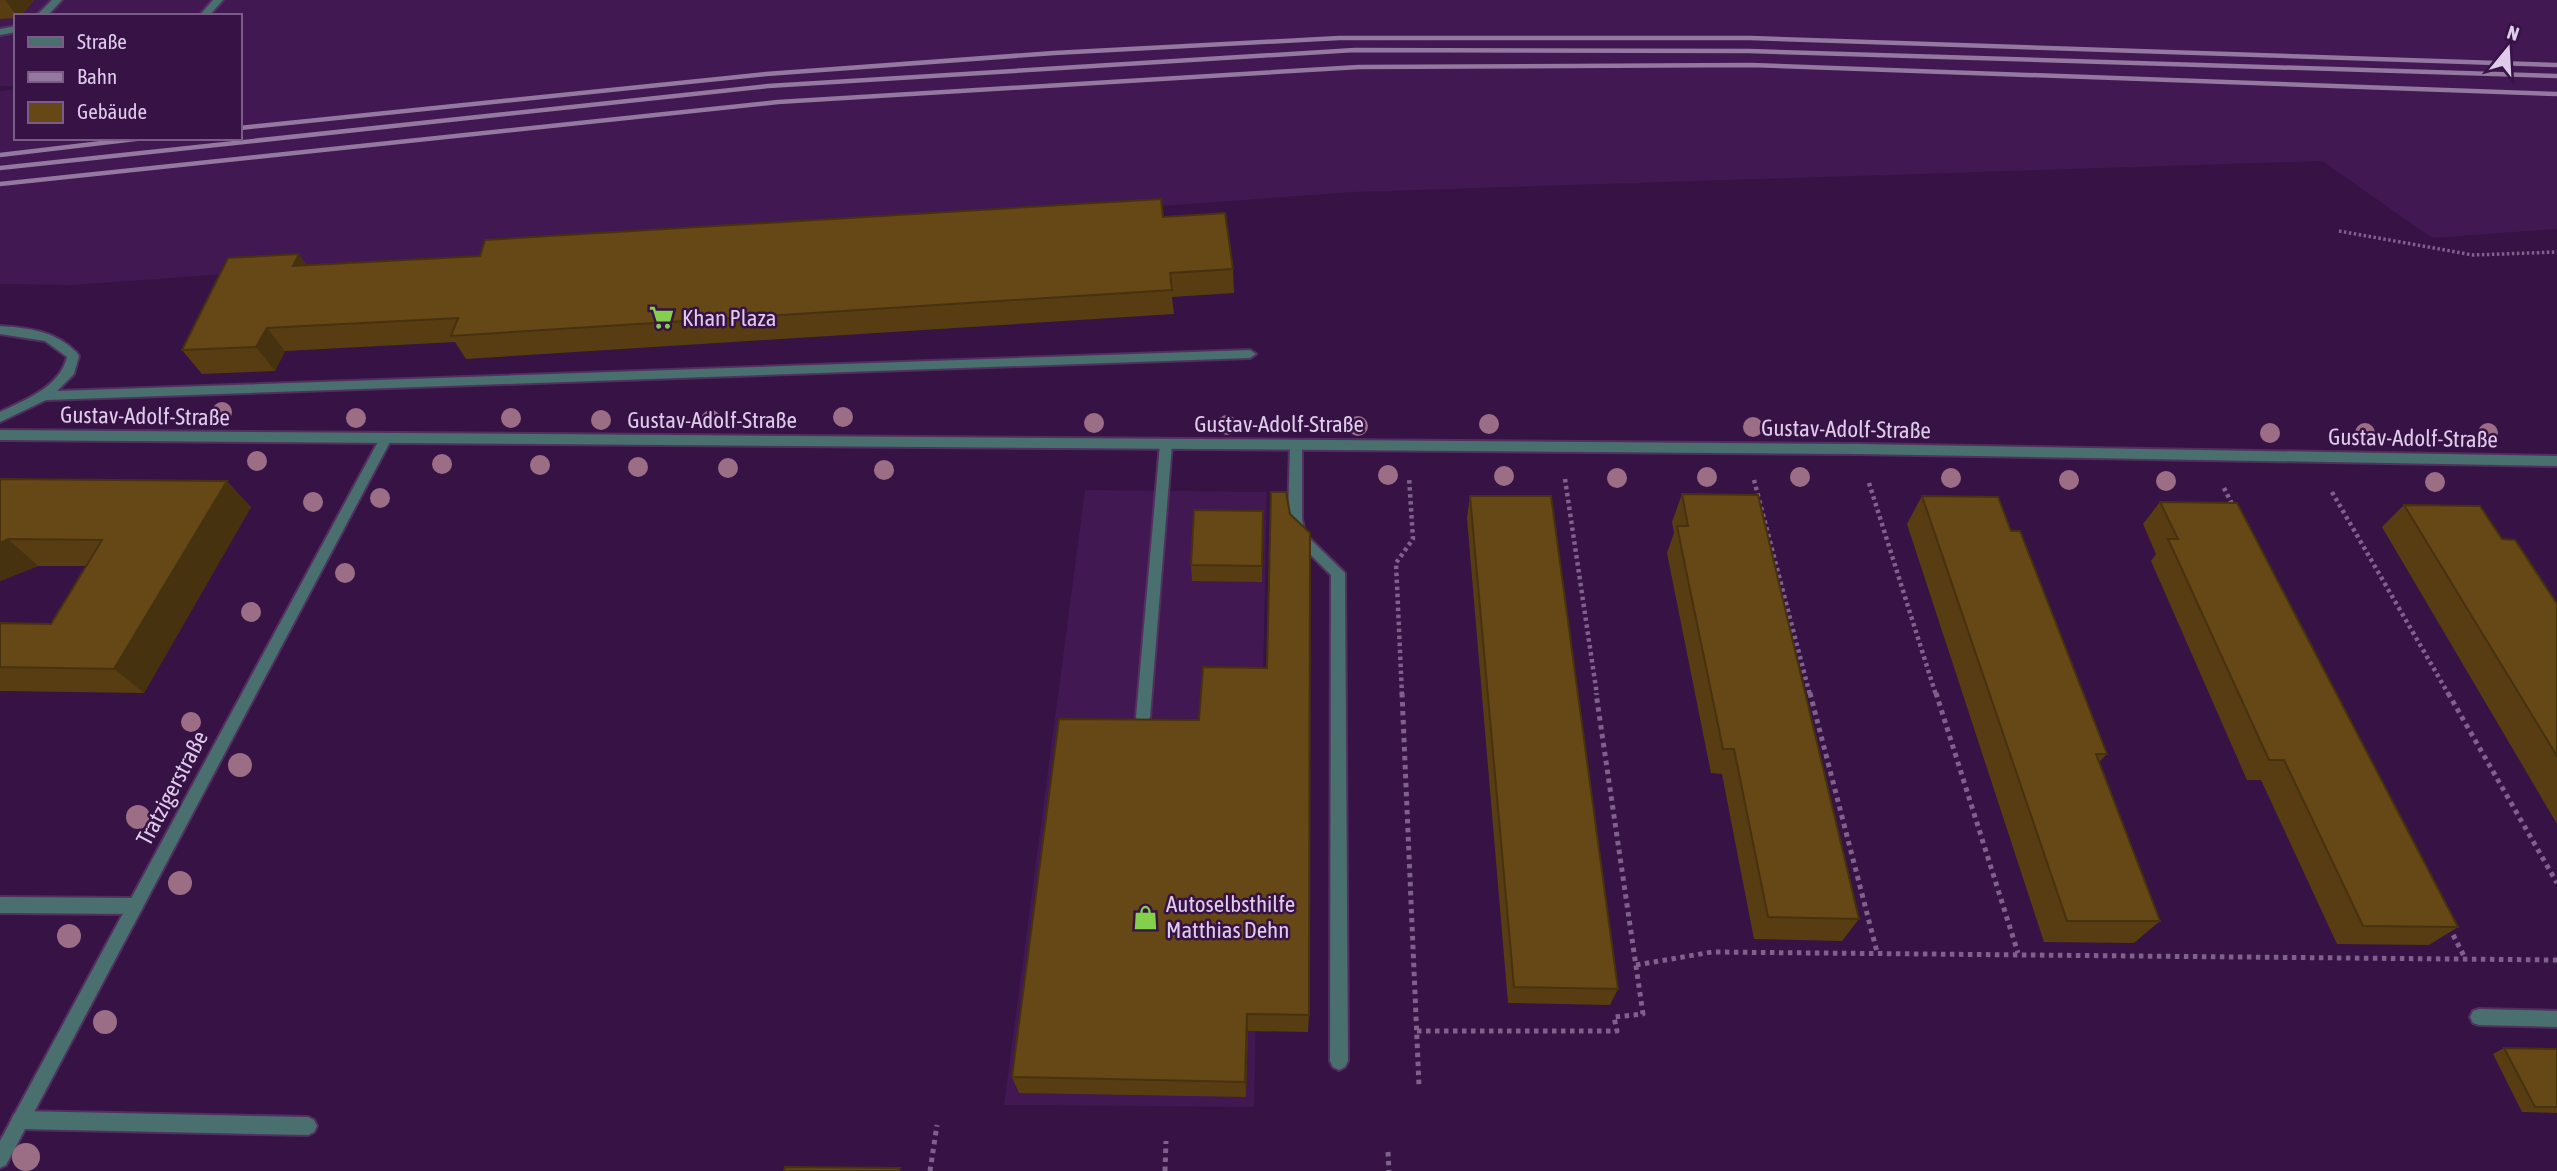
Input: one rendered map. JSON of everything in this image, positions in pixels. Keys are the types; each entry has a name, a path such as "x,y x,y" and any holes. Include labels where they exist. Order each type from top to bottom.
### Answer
{"street":[{"path":"43,14 57,0"},
{"path":"206,14 218,0"},
{"path":"0,330 29,332 62,343 73,356 70,371 44,396 0,417"},
{"path":"44,396 1250,354"},
{"name":"Gustav-Adolf-Straße","path":"0,435 384,440 1858,449 2557,461"},
{"name":"Tratzigerstraße","path":"0,1158 384,440"},
{"path":"1143,717 1166,444"},
{"path":"1296,445 1295,519 1299,536 1338,573 1339,1061"},
{"path":"0,905 135,906"},
{"path":"2479,1017 2557,1019"},
{"path":"20,1120 308,1126"}],"path":[{"path":"2339,231 2473,255 2557,253"},
{"path":"1407,446 1413,539 1396,563 1419,1086"},
{"path":"1417,1031 1617,1031 1614,1017 1643,1014 1560,447"},
{"path":"1746,448 1877,952"},
{"path":"1858,449 2018,953"},
{"path":"2207,456 2239,517"},
{"path":"2312,457 2557,883"},
{"path":"2446,921 2465,958"},
{"path":"1636,965 1712,952 2557,960"},
{"path":"930,1171 937,1125"},
{"path":"1165,1171 1166,1141"},
{"path":"1388,1152 1390,1171"}],"shaded area":[{"path":"0,0 2557,0 2557,229 2432,238 2322,161 1354,192 74,285 0,284 0,91 14,89 14,140 242,140 242,14 14,14 14,86 0,86"},
{"path":"1085,490 1267,492 1254,1107 1004,1105"}],"building":[{"path":"1161,199 1163,217 1225,213 1233,269 1170,273 1172,290 451,336 458,318 267,328 256,347 182,350 228,258 299,254 293,266 480,256 485,240"},
{"path":"0,479 227,481 114,669 0,667 0,623 51,624 102,540 8,539 0,543"},
{"name":"Autoselbsthilfe Matthias Dehn","path":"1271,492 1286,492 1290,514 1310,533 1309,1015 1247,1014 1245,1082 1012,1077 1059,719 1199,720 1203,667 1267,668"},
{"path":"1682,494 1758,495 1859,919 1768,917 1734,749 1723,749 1682,551 1677,526 1688,526"},
{"path":"1470,496 1551,496 1618,989 1514,987"},
{"path":"1922,496 1998,497 2011,531 2020,531 2107,754 2096,754 2160,921 2067,921"},
{"path":"2160,502 2237,503 2458,927 2363,926 2284,760 2269,760 2168,539 2178,539"},
{"path":"2404,505 2480,506 2502,539 2515,540 2557,604 2557,756"},
{"path":"1194,510 1263,511 1262,566 1191,565"},
{"path":"2504,1048 2557,1049 2557,1107 2535,1107"},
{"path":"785,1167 900,1168 899,1171 784,1171"}],"railway":[{"path":"242,128 766,74 1054,53 1339,38 1750,38 2557,65"},
{"path":"0,168 768,86 1355,50 1749,51 2557,76"},
{"path":"0,184 778,102 1359,67 1751,65 2557,94"},
{"path":"0,155 127,140"}],"place":[{"name":"Khan Plaza","path":"662,318"},
{"name":"Autoselbsthilfe Matthias Dehn","path":"1146,917"}]}
